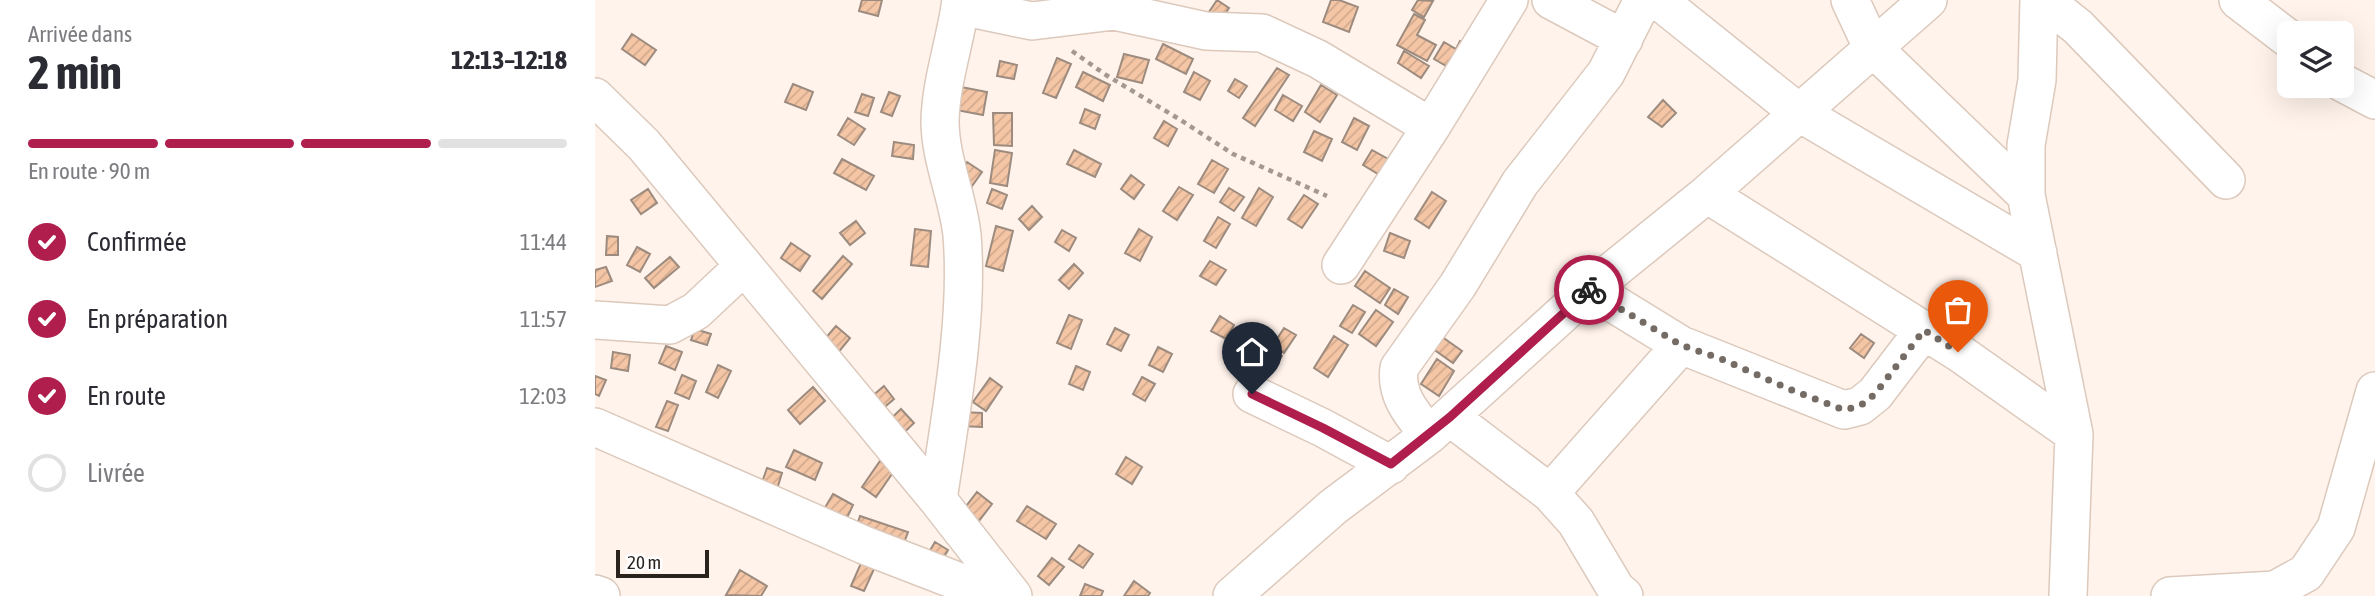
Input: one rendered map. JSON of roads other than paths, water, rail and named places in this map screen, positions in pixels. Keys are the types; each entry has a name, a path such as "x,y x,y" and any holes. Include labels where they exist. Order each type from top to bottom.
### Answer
{"street":[{"path":"1341,265 1431,127 1509,0"},
{"path":"1551,0 1624,39"},
{"path":"1616,594 1576,522 1550,493 1404,402 1397,380 1399,368 1458,285 1520,183 1606,73 1643,0"},
{"path":"1658,0 1798,112 2038,253"},
{"path":"1850,0 1872,47 2027,195"},
{"path":"1232,596 1333,507 1440,426 1590,289 1707,194 1928,0"},
{"path":"2041,0 2078,27 2226,180"},
{"path":"2041,0 2037,80 2026,145 2027,195 2074,434 2068,596"},
{"path":"2238,0 2277,30"},
{"path":"938,500 959,341 963,268 958,207 940,121 944,86 961,3 1032,21 1114,11 1206,30 1262,33 1318,59 1431,127"},
{"path":"2354,89 2375,100"},
{"path":"595,97 644,145 938,500 1013,596"},
{"path":"1707,194 1924,330 2074,434"},
{"path":"595,320 670,325 697,311 743,267"},
{"path":"1590,289 1681,345 1844,410 1860,406 1875,394 1924,330"},
{"path":"1550,493 1681,345"},
{"path":"2170,596 2276,590 2306,573 2336,528 2375,391"},
{"path":"1252,394 1391,464"},
{"path":"595,427 864,545 996,596"},
{"path":"595,594 601,596"}]}
